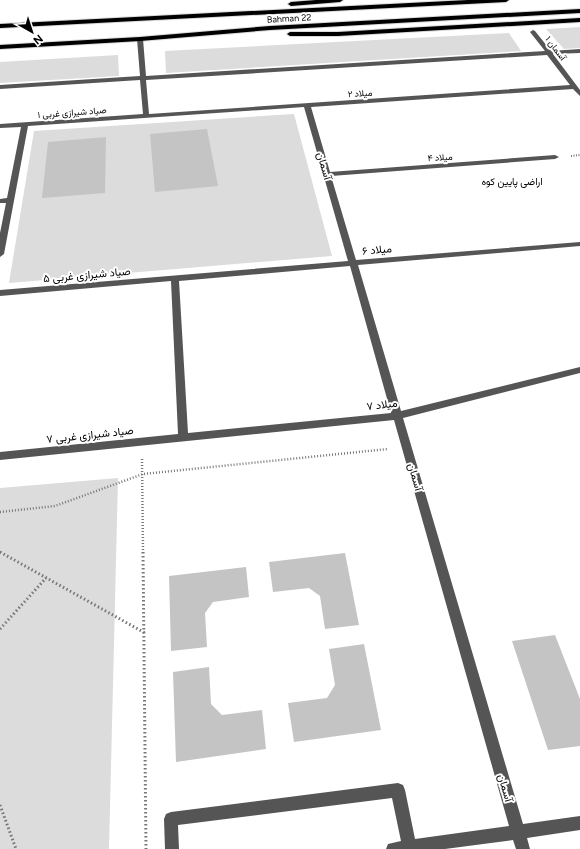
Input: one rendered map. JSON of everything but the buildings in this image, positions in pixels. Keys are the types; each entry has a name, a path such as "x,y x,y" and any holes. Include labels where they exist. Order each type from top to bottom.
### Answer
{"highway":[{"path":"122,19 340,0"},
{"name":"Bahman 22","path":"0,26 506,0"},
{"name":"Bahman 22","path":"0,47 140,39 270,28 580,10"},
{"path":"180,35 338,34 580,20"}],"street":[{"name":"آسمان ۱","path":"533,32 580,94"},
{"path":"140,39 146,116"},
{"path":"0,88 580,52"},
{"name":"میلاد ۲","path":"146,116 576,88"},
{"name":"آسمان","path":"307,105 523,849"},
{"name":"صیاد شیرازی غربی ۱","path":"0,126 146,116"},
{"path":"0,254 25,124"},
{"name":"میلاد ۴","path":"327,174 555,157"},
{"path":"0,201 10,200"},
{"name":"میلاد ۶","path":"175,278 580,244"},
{"path":"175,278 183,438"},
{"name":"صیاد شیرازی غربی ۵","path":"0,293 175,278"},
{"name":"میلاد ۷","path":"183,438 397,416 580,370"},
{"name":"صیاد شیرازی غربی ۷","path":"0,456 183,438"},
{"path":"172,849 171,819 398,790 409,847"},
{"path":"393,849 580,823"}],"path":[{"path":"142,442 146,849"},
{"path":"0,512 55,506 143,474 406,448"},
{"path":"0,552 145,633"},
{"path":"0,629 46,578"},
{"path":"0,806 16,849"}],"shaded area":[{"path":"580,27 580,48 564,49 546,29"},
{"path":"509,33 521,51 166,73 165,51"},
{"path":"118,55 119,76 0,83 0,62"},
{"path":"294,114 332,256 9,283 34,131"},
{"path":"118,478 109,849 0,849 0,488"}],"district":[{"name":"اراضی پایین کوه","path":"512,181"}]}
